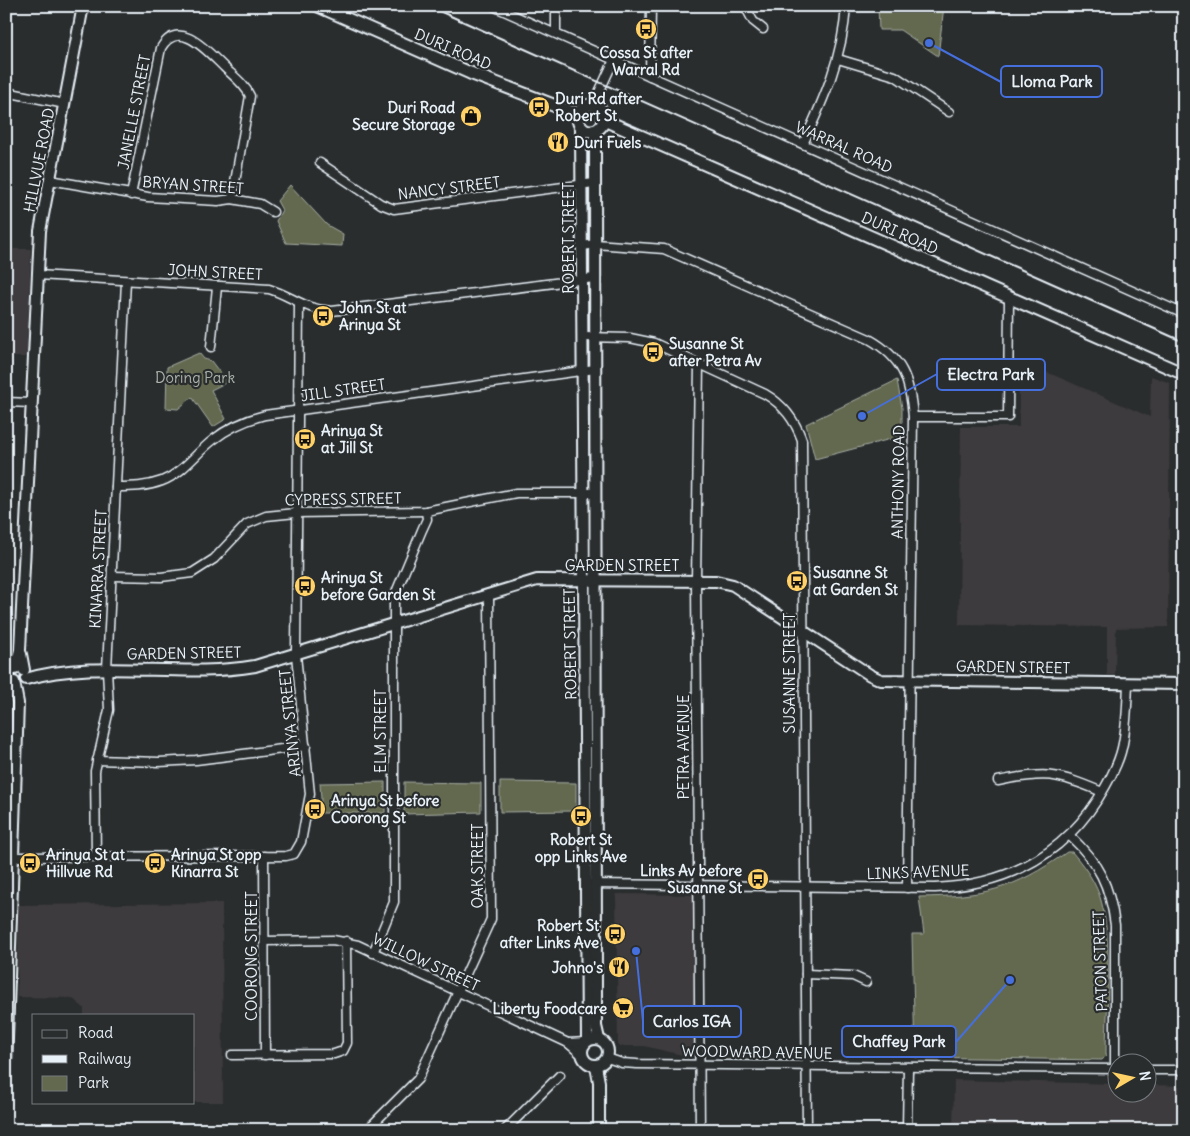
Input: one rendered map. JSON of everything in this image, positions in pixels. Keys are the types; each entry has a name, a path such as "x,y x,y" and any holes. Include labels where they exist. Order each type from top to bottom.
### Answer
{"main road":[{"name":"DURI ROAD","path":"318,6 580,120"},
{"path":"593,105 603,112 604,120 601,127 595,130 587,130 580,120 586,106 593,105"},
{"name":"DURI ROAD","path":"604,120 1184,374"}],"street":[{"path":"6,33 7,6"},
{"name":"HILLVUE ROAD","path":"6,1068 12,857 10,791 18,703 17,676 20,650 40,231 83,6"},
{"name":"WARRAL ROAD","path":"493,6 1184,314"},
{"path":"556,6 556,33"},
{"path":"650,76 651,6"},
{"path":"745,6 753,21 763,29"},
{"path":"803,144 823,101 838,58 846,6"},
{"name":"JANELLE STREET","path":"131,195 161,48 169,39 183,36 195,40 202,46 247,90 250,96 232,199"},
{"path":"838,58 895,76 949,112"},
{"path":"593,105 614,60"},
{"path":"6,92 64,104"},
{"name":"ROBERT STREET","path":"580,120 584,371 584,580 596,1020 599,1039"},
{"name":"ROBERT STREET","path":"586,1042 592,884 595,579 595,130"},
{"name":"NANCY STREET","path":"320,163 381,204 394,209 594,183"},
{"name":"BRYAN STREET","path":"50,180 131,195 218,201 232,199 260,204 273,212"},
{"name":"ANTHONY ROAD","path":"582,246 595,244 664,249 869,338 886,350 901,367 910,392 912,417 907,888"},
{"name":"JOHN STREET","path":"38,276 269,289 287,296 299,304 324,311 341,311 594,278"},
{"name":"KINARRA STREET","path":"96,857 96,760 109,710 107,669 126,281"},
{"path":"211,347 216,287"},
{"path":"912,417 1008,417 1009,297"},
{"name":"ARINYA STREET","path":"12,857 290,856 297,851 301,842 310,794 296,655 299,304"},
{"name":"SUSANNE STREET","path":"583,337 630,338 654,343 699,364 775,400 798,428 802,440 804,460 803,630 806,1130"},
{"name":"PETRA AVENUE","path":"699,364 696,581 700,1130"},
{"name":"JILL STREET","path":"116,486 138,487 162,481 175,475 212,440 229,429 256,417 595,369"},
{"path":"6,402 31,403"},
{"name":"CYPRESS STREET","path":"112,576 162,577 192,573 214,559 247,524 266,516 296,513 426,511 516,493 595,493"},
{"name":"ELM STREET","path":"373,953 394,902 394,597 427,519 426,511"},
{"name":"GARDEN STREET","path":"17,676 107,669 229,669 255,666 537,580 595,579 729,583 803,630 870,676 881,680 1184,684"},
{"name":"OAK STREET","path":"367,1130 418,1078 491,919 489,594"},
{"name":"LINKS AVENUE","path":"592,884 907,888 954,887 989,881 1031,863 1070,836 1102,792 1117,765 1122,748 1128,683"},
{"path":"96,760 159,762 196,760 306,746"},
{"path":"998,780 1040,773 1073,780 1102,792"},
{"name":"PATON STREET","path":"1070,836 1087,852 1097,867 1108,886 1113,905 1116,925 1116,1054"},
{"name":"COORONG STREET","path":"264,856 265,1055"},
{"name":"WILLOW STREET","path":"265,941 346,941 568,1043 582,1055"},
{"path":"232,1055 334,1054 343,1051 346,1043 346,941"},
{"path":"806,974 854,976 866,982"},
{"path":"599,1039 606,1045 607,1058 603,1063 596,1066 586,1062 582,1055 582,1048 586,1042 599,1039"},
{"name":"WILLOW STREET","path":"568,1043 586,1042"},
{"name":"WOODWARD AVENUE","path":"607,1058 630,1064 1108,1069"},
{"path":"596,1066 599,1130"},
{"path":"907,1130 908,1067"},
{"path":"1158,1070 1184,1070"},
{"path":"505,1130 560,1075"}],"shaded area":[{"path":"6,249 31,249 27,357 6,357"},
{"path":"1019,360 1150,417 1151,376 1170,383 1168,627 1116,628 1115,675 1107,675 1107,627 959,625 961,427 1019,427"},
{"path":"616,894 694,895 695,1058 644,1046 618,1046"},
{"path":"222,903 223,1102 195,1102 195,1014 84,1014 84,1008 72,998 17,997 19,905"},
{"path":"954,1080 1108,1084 1108,1104 1158,1104 1158,1085 1184,1086 1184,1130 953,1130"}],"green space":[{"path":"878,6 944,6 938,56 900,30 879,30"},
{"path":"290,185 327,225 343,234 342,246 286,243 276,221 282,210 277,201"},
{"name":"Doring Park","path":"199,353 204,359 211,361 227,382 211,390 226,419 213,427 192,397 178,409 166,408 167,367"},
{"path":"897,380 902,408 902,436 815,459 806,424"},
{"path":"385,782 385,813 318,813 321,799 320,783"},
{"path":"404,782 481,783 481,812 404,814"},
{"path":"500,782 576,783 576,811 500,812"},
{"path":"1067,852 1072,852 1091,877 1097,888 1104,911 1108,952 1106,1056 1102,1060 915,1057 912,934 924,934 919,897 962,895 997,889 1030,875"}],"railway":[{"path":"428,6 1184,342"}],"place":[{"name":"Cossa St after Warral Rd","path":"646,29"},
{"name":"Lloma Park","path":"929,43"},
{"name":"Duri Rd after Robert St","path":"539,107"},
{"name":"Duri Road Secure Storage","path":"471,116"},
{"name":"Duri Fuels","path":"558,142"},
{"name":"John St at Arinya St","path":"323,316"},
{"name":"Susanne St after Petra Av","path":"653,352"},
{"name":"Electra Park","path":"862,416"},
{"name":"Arinya St at Jill St","path":"305,439"},
{"name":"Susanne St at Garden St","path":"797,581"},
{"name":"Arinya St before Garden St","path":"305,586"},
{"name":"Arinya St before Coorong St","path":"315,809"},
{"name":"Robert St opp Links Ave","path":"581,816"},
{"name":"Arinya St at Hillvue Rd","path":"30,863"},
{"name":"Arinya St opp Kinarra St","path":"155,863"},
{"name":"Links Av before Susanne St","path":"758,879"},
{"name":"Robert St after Links Ave","path":"615,934"},
{"name":"Carlos IGA","path":"636,951"},
{"name":"Johno's","path":"619,967"},
{"name":"Chaffey Park","path":"1010,980"},
{"name":"Liberty Foodcare","path":"623,1008"}]}
